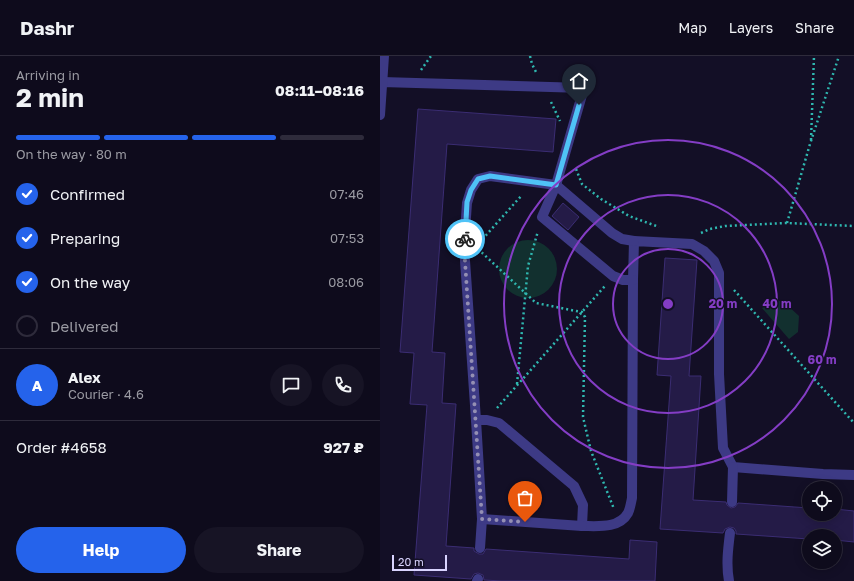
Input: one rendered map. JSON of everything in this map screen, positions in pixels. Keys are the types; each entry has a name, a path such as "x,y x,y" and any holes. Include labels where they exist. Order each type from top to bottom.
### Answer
{"lane":[{"path":"380,115 381,82 384,56"},
{"path":"381,82 584,88 556,185 542,217 613,276 623,280 633,280"},
{"path":"480,548 482,519 464,246 467,202 471,190 478,179 490,176 556,185 612,233 622,239 692,244 704,251 714,261 719,273 719,374 723,448 733,467 732,502"},
{"path":"482,519 582,526 604,526 619,522 628,513 632,498 634,241"},
{"path":"476,420 487,420 499,423 574,486 583,504 582,526"},
{"path":"733,467 854,475"},
{"path":"729,581 727,554 730,533"}],"path":[{"path":"810,144 814,56"},
{"path":"787,223 810,144 839,56"},
{"path":"545,87 569,141"},
{"path":"575,165 582,184 601,200 629,216 660,227"},
{"path":"533,182 476,247 536,303 582,312 586,317 583,417 591,451 619,522"},
{"path":"517,386 528,266 542,217"},
{"path":"692,244 698,235 710,229 725,226 787,223 854,226"},
{"path":"719,273 854,423"},
{"path":"487,420 613,276"}],"green space":[{"path":"528,240 539,242 552,253 555,258 557,269 555,280 544,293 539,296 528,298 517,296 504,285 501,280 499,269 501,258 512,245 517,242"},
{"path":"773,298 786,304 799,316 798,332 789,339 762,308"}],"building":[{"path":"418,109 556,119 553,152 447,144 432,352 445,353 442,403 456,404 446,546 474,548 474,551 479,554 483,554 486,549 629,559 630,540 657,542 655,581 502,581 484,580 483,575 478,573 474,574 471,579 414,575 427,405 410,404 414,353 400,352"},
{"path":"563,203 579,217 568,230 552,216"},
{"path":"665,258 697,260 689,376 701,376 693,500 726,502 731,508 735,507 738,503 802,508 802,521 842,521 842,510 854,511 854,542 842,541 842,529 802,529 802,539 736,534 734,528 730,527 725,529 723,533 660,529 671,376 657,375"}],"way so far":[{"path":"465,239 464,246 482,519 525,522"}],"route":[{"path":"465,239 467,202 471,190 478,179 490,176 556,185 579,105"}]}
